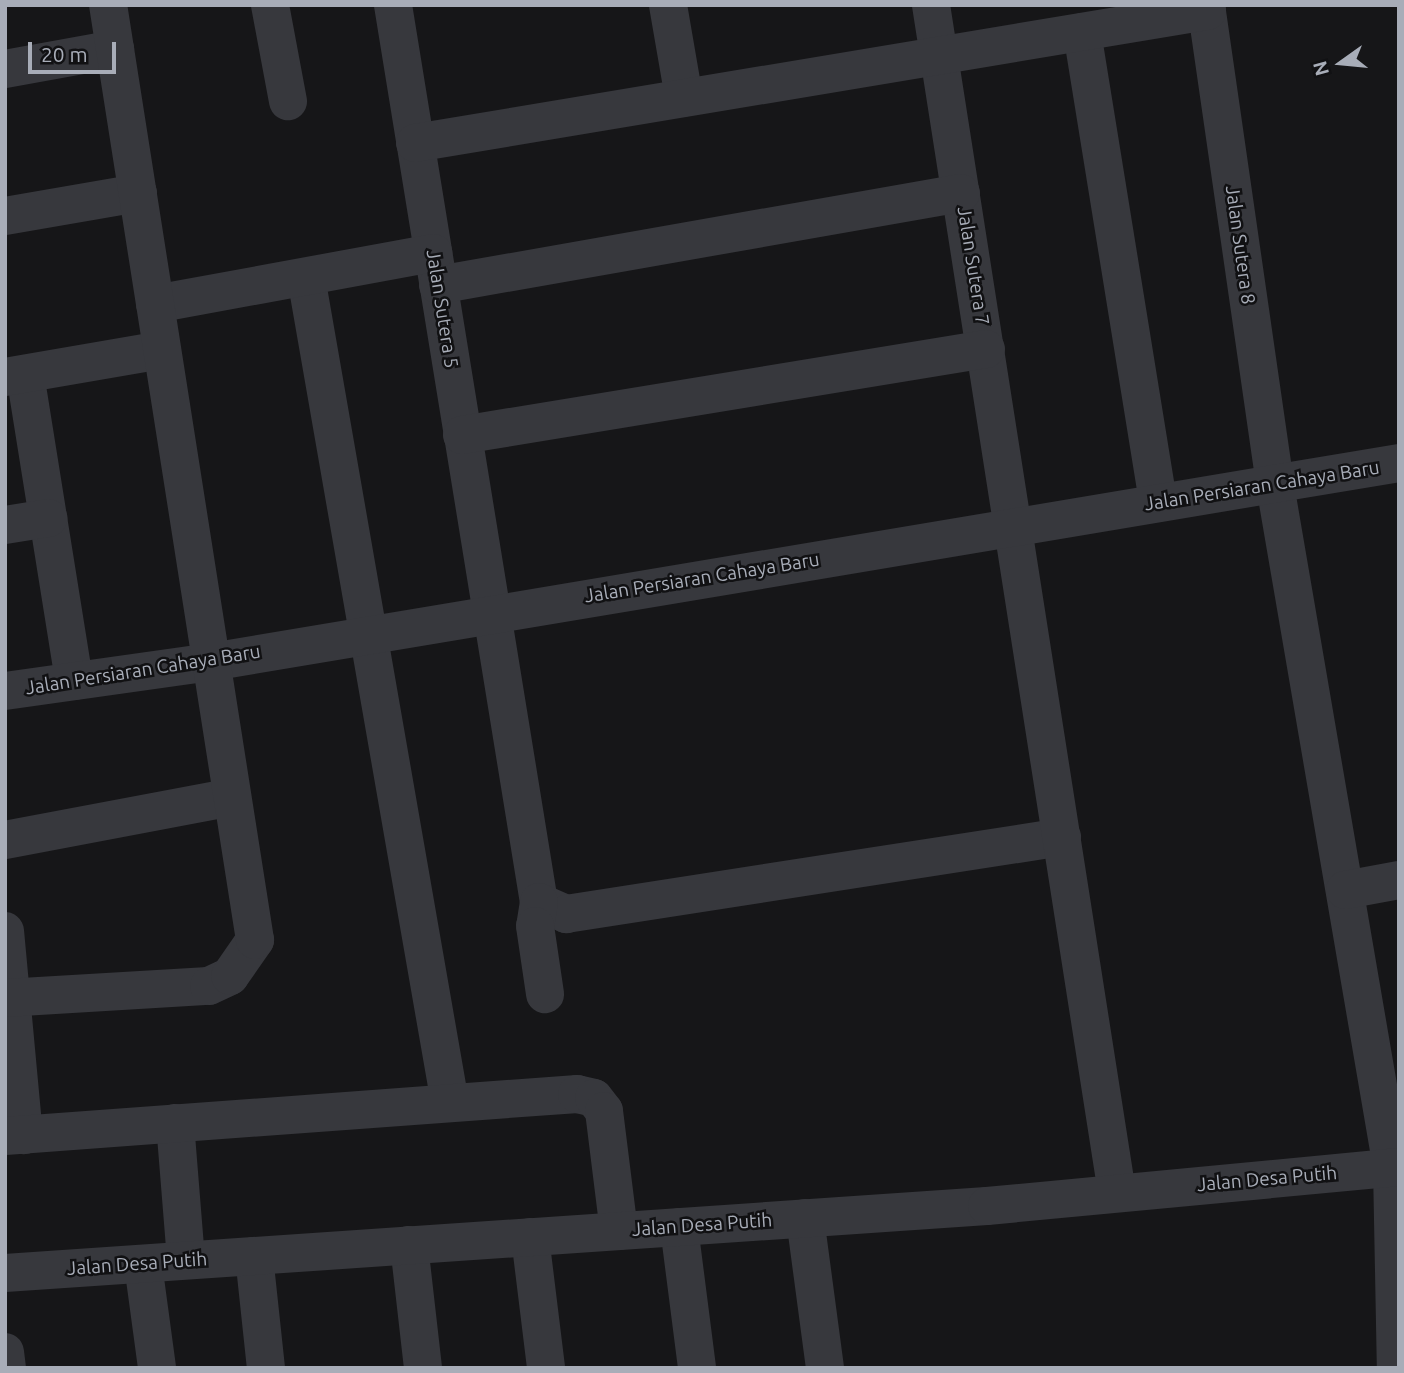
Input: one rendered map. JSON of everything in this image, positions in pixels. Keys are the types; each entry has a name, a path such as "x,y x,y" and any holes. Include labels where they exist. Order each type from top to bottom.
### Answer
{"street":[{"path":"10,998 209,986 230,976 255,940 108,5"},
{"path":"270,5 288,101"},
{"name":"Jalan Sutera 5","path":"393,5 539,902 536,926 545,994"},
{"path":"668,5 684,98"},
{"name":"Jalan Sutera 7","path":"931,5 1117,1193"},
{"path":"415,143 1082,32 1207,8"},
{"name":"Jalan Sutera 8","path":"1207,8 1275,485 1396,1167 1396,1368"},
{"path":"1082,32 1158,503"},
{"path":"5,69 115,50"},
{"path":"5,216 138,193"},
{"path":"155,304 306,277 435,269 961,193"},
{"path":"306,277 450,1103"},
{"path":"462,435 986,349"},
{"path":"74,681 48,518 15,376 162,350"},
{"name":"Jalan Persiaran Cahaya Baru","path":"5,691 211,662 1399,463"},
{"path":"5,525 48,518"},
{"path":"5,841 232,797"},
{"path":"539,902 566,914 1062,837"},
{"path":"1345,890 1399,880"},
{"path":"5,931 15,1135 559,1094 594,1098 604,1111 619,1231"},
{"path":"175,1124 186,1260"},
{"name":"Jalan Desa Putih","path":"5,1273 805,1218 1396,1167"},
{"path":"805,1218 825,1368"},
{"path":"679,1227 697,1368"},
{"path":"530,1237 546,1368"},
{"path":"409,1245 423,1368"},
{"path":"254,1256 266,1368"},
{"path":"142,1264 157,1368"},
{"path":"5,1352 7,1368"}]}
